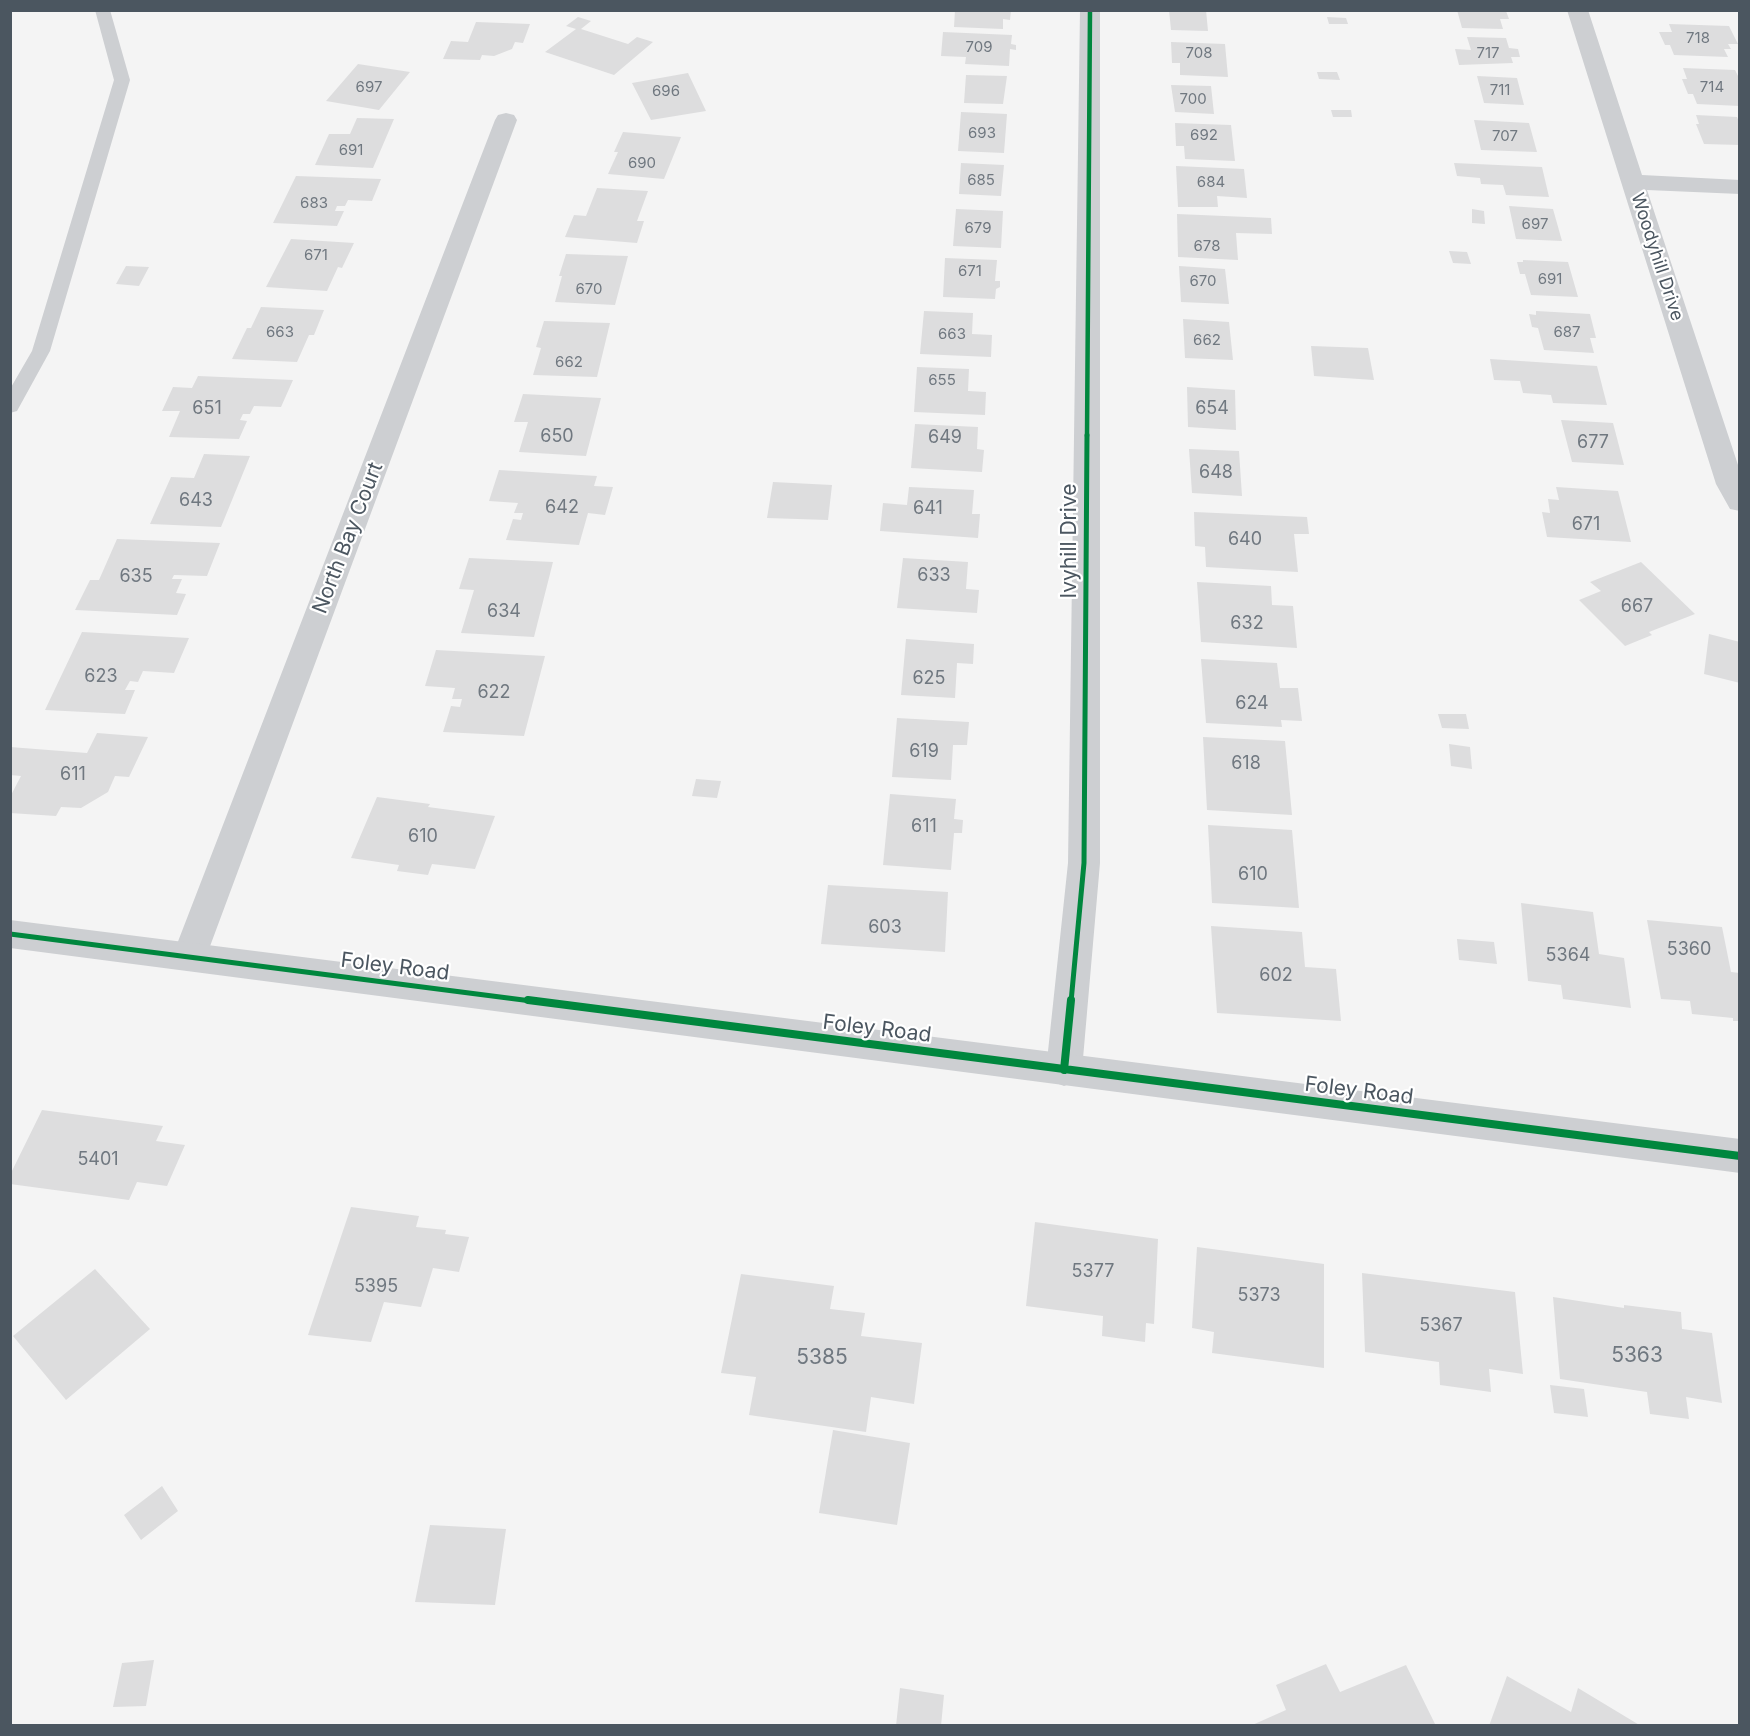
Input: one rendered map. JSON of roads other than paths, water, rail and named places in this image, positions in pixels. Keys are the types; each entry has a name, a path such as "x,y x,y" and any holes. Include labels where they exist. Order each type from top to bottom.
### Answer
{"street":[{"name":"Ivyhill Drive","path":"1064,1070 1084,863 1090,10"},
{"name":"Woodyhill Drive","path":"1576,10 1730,484 1740,502"},
{"name":"North Bay Court","path":"189,957 506,120"},
{"path":"1632,182 1740,187"},
{"name":"Foley Road","path":"10,934 1740,1156"}],"lane":[{"path":"10,407 41,351 122,80 102,10"}]}
